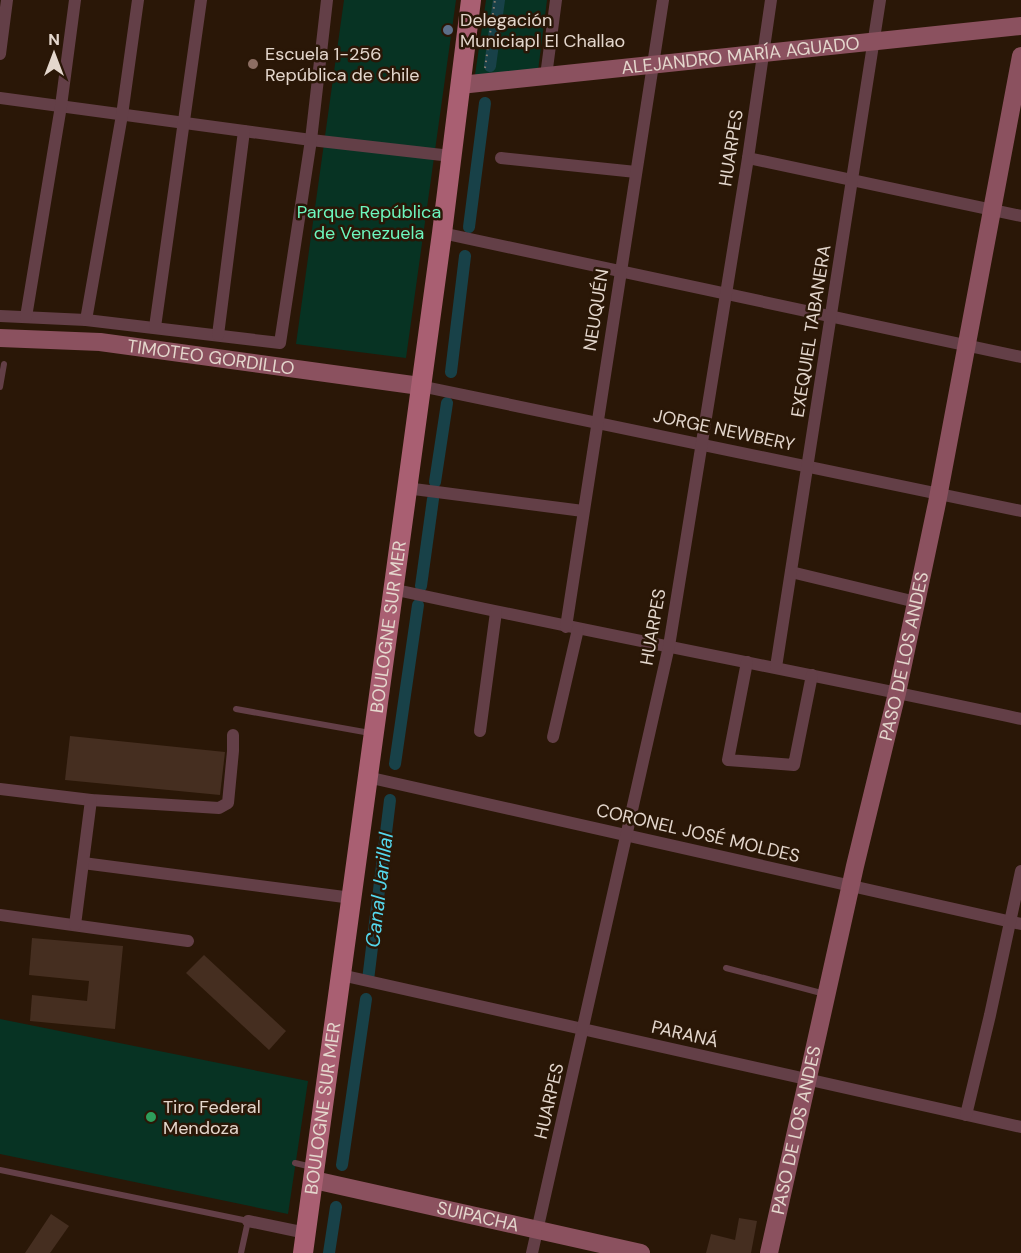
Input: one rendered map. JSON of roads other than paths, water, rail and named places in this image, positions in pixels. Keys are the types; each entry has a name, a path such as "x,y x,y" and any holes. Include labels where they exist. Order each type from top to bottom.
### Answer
{"main road":[{"name":"BOULOGNE SUR MER","path":"303,1253 442,232 471,0"}],"street":[{"path":"0,54 7,0"},
{"path":"26,317 61,106 75,0"},
{"path":"86,320 122,114 138,0"},
{"path":"155,327 201,0"},
{"path":"0,316 86,320 280,343 310,140 327,0"},
{"path":"546,76 556,0"},
{"name":"NEUQUÉN","path":"554,737 572,628 583,511 663,0"},
{"name":"HUARPES","path":"532,1253 669,646 748,158 771,0"},
{"name":"EXEQUIEL TABANERA","path":"776,667 880,0"},
{"name":"ALEJANDRO MARÍA AGUADO","path":"461,77 546,76 1021,26"},
{"name":"PASO DE LOS ANDES","path":"769,1253 826,994 897,693 939,493 1021,57"},
{"path":"0,98 310,140 451,156"},
{"path":"218,335 244,131"},
{"path":"501,158 636,172"},
{"path":"748,158 1021,216"},
{"path":"442,232 1021,357"},
{"name":"TIMOTEO GORDILLO","path":"0,338 100,342 420,386"},
{"name":"JORGE NEWBERY","path":"420,386 1021,511"},
{"path":"406,488 583,511"},
{"path":"791,572 916,602"},
{"path":"392,590 1021,719"},
{"path":"480,731 496,612"},
{"path":"747,662 728,760 794,765 812,675"},
{"path":"0,789 91,800 219,808 228,803 233,751 232,735"},
{"name":"CORONEL JOSÉ MOLDES","path":"367,777 1016,923"},
{"path":"75,925 91,800"},
{"path":"83,864 352,898"},
{"path":"966,1115 1016,923 1021,871"},
{"path":"0,915 188,941"},
{"name":"PARANÁ","path":"340,975 1021,1128"},
{"name":"SUIPACHA","path":"315,1173 537,1230 641,1253"},
{"path":"248,1221 306,1233"}],"lane":[{"path":"0,387 4,364"},
{"path":"236,709 373,733"},
{"path":"726,969 826,994"},
{"path":"296,1163 315,1173"},
{"path":"0,1170 248,1221 241,1253"}],"waterway":[{"name":"Canal Jarillal","path":"490,66 499,0"},
{"name":"Canal Jarillal","path":"469,227 485,103"},
{"name":"Canal Jarillal","path":"451,372 465,256"},
{"name":"Canal Jarillal","path":"435,482 447,403"},
{"name":"Canal Jarillal","path":"421,586 433,499"},
{"name":"Canal Jarillal","path":"395,764 418,605"},
{"name":"Canal Jarillal","path":"368,980 390,800"},
{"name":"Canal Jarillal","path":"342,1165 366,999"},
{"name":"Canal Jarillal","path":"329,1253 336,1207"}],"place":[{"name":"Delegación Municiapl El Challao","path":"448,30"},
{"name":"Escuela 1-256 República de Chile","path":"253,64"},
{"name":"Tiro Federal Mendoza","path":"151,1117"}],"park label":[{"name":"Parque República de Venezuela","path":"369,222"}]}
